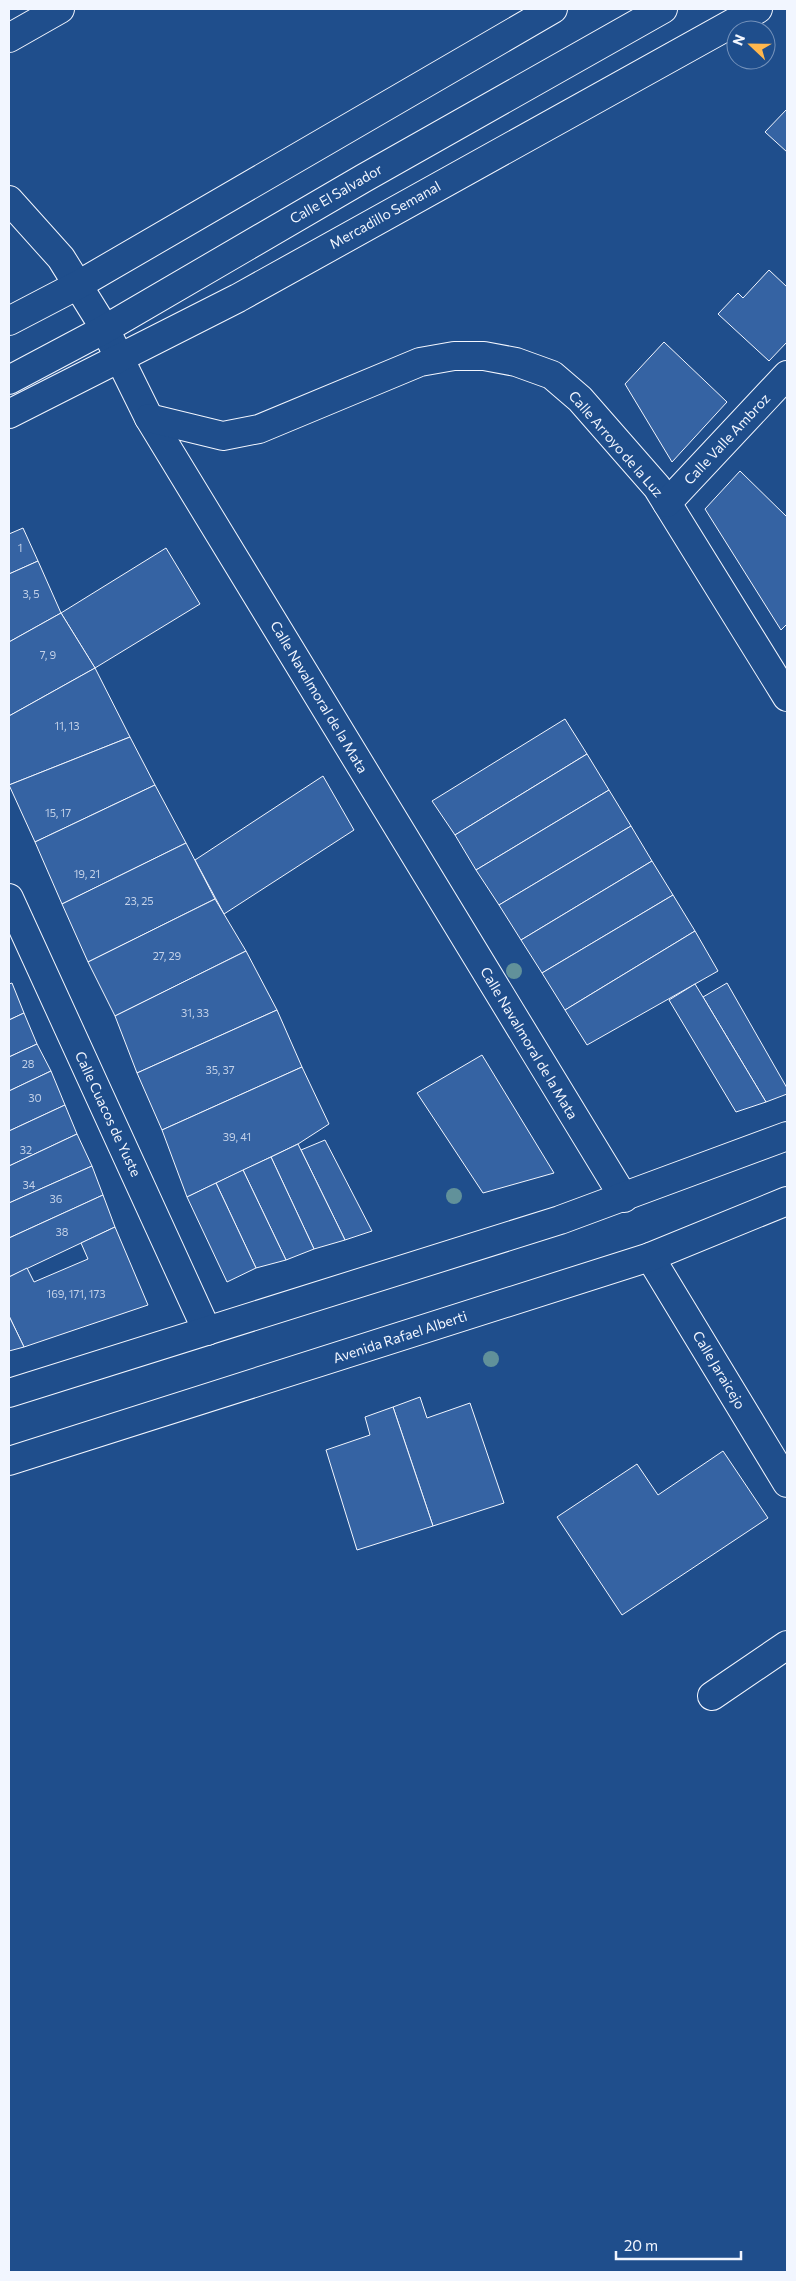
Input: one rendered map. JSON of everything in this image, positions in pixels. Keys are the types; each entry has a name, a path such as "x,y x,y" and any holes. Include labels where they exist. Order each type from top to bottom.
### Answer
{"street":[{"path":"9,38 60,9"},
{"path":"9,321 78,285 552,9"},
{"name":"Calle El Salvador","path":"9,380 105,329 364,178 663,9"},
{"name":"Mercadillo Semanal","path":"9,414 238,298 758,9"},
{"name":"Calle Navalmoral de la Mata","path":"9,200 61,258 78,285 105,329 149,418 624,1198"},
{"name":"Calle Arroyo de la Luz","path":"149,418 223,436 259,429 420,362 454,356 484,356 516,362 552,375 580,399 667,502 787,697"},
{"name":"Calle Valle Ambroz","path":"667,502 787,375"},
{"name":"Calle Cuacos de Yuste","path":"9,898 207,1330"},
{"path":"9,1393 551,1223 624,1198 787,1136"},
{"name":"Avenida Rafael Alberti","path":"9,1461 650,1258 787,1201"},
{"name":"Calle Jaraicejo","path":"650,1258 787,1483"},
{"path":"712,1696 787,1645"}],"building":[{"path":"787,109 787,152 765,132"},
{"path":"769,270 787,287 787,342 769,361 718,314 738,293 743,298"},
{"path":"664,342 727,402 672,462 625,384"},
{"path":"740,471 787,517 787,624 781,630 705,509"},
{"path":"23,528 38,561 9,574 9,534"},
{"path":"166,548 200,604 95,668 61,613"},
{"path":"38,561 61,613 9,642 9,574"},
{"path":"61,613 95,668 9,716 9,642"},
{"path":"95,668 130,737 9,785 9,716"},
{"path":"565,719 587,754 455,835 432,801"},
{"path":"130,737 155,785 35,842 9,785"},
{"path":"587,754 609,790 476,870 455,835"},
{"path":"323,776 354,830 224,914 195,860"},
{"path":"155,785 186,843 62,904 35,842"},
{"path":"609,790 631,826 499,905 476,870"},
{"path":"631,826 652,861 521,940 499,905"},
{"path":"186,843 215,899 88,962 62,904"},
{"path":"652,861 673,895 542,973 521,940"},
{"path":"673,895 695,931 565,1010 542,973"},
{"path":"215,899 246,951 115,1016 88,962"},
{"path":"695,931 718,971 587,1045 565,1010"},
{"path":"246,951 277,1010 137,1073 115,1016"},
{"path":"12,983 24,1013 9,1020 9,984"},
{"path":"727,983 787,1088 787,1094 766,1102 703,997"},
{"path":"695,984 766,1102 736,1112 669,1000"},
{"path":"277,1010 302,1067 162,1130 137,1073"},
{"path":"24,1013 37,1044 9,1057 9,1020"},
{"path":"37,1044 51,1071 9,1091 9,1057"},
{"path":"482,1055 554,1173 483,1193 417,1093"},
{"path":"302,1067 329,1124 298,1144 187,1197 162,1130"},
{"path":"51,1071 65,1105 9,1131 9,1091"},
{"path":"65,1105 77,1134 9,1166 9,1131"},
{"path":"77,1134 92,1166 9,1203 9,1166"},
{"path":"325,1140 372,1231 345,1240 301,1150"},
{"path":"298,1144 345,1240 314,1249 271,1157"},
{"path":"271,1157 314,1249 286,1260 243,1170"},
{"path":"92,1166 103,1195 9,1238 9,1203"},
{"path":"243,1170 286,1260 256,1268 216,1183"},
{"path":"216,1183 256,1268 227,1282 187,1197"},
{"path":"103,1195 115,1227 9,1277 9,1238"},
{"path":"115,1227 148,1305 24,1347 9,1316 9,1277 27,1268 34,1282 88,1259 81,1243"},
{"path":"9,1316 24,1347 9,1351"},
{"path":"420,1397 427,1418 470,1403 504,1503 433,1526 393,1407"},
{"path":"393,1407 433,1526 357,1550 326,1450 370,1435 365,1417"},
{"path":"723,1451 768,1518 622,1615 557,1517 637,1464 658,1495"}]}
